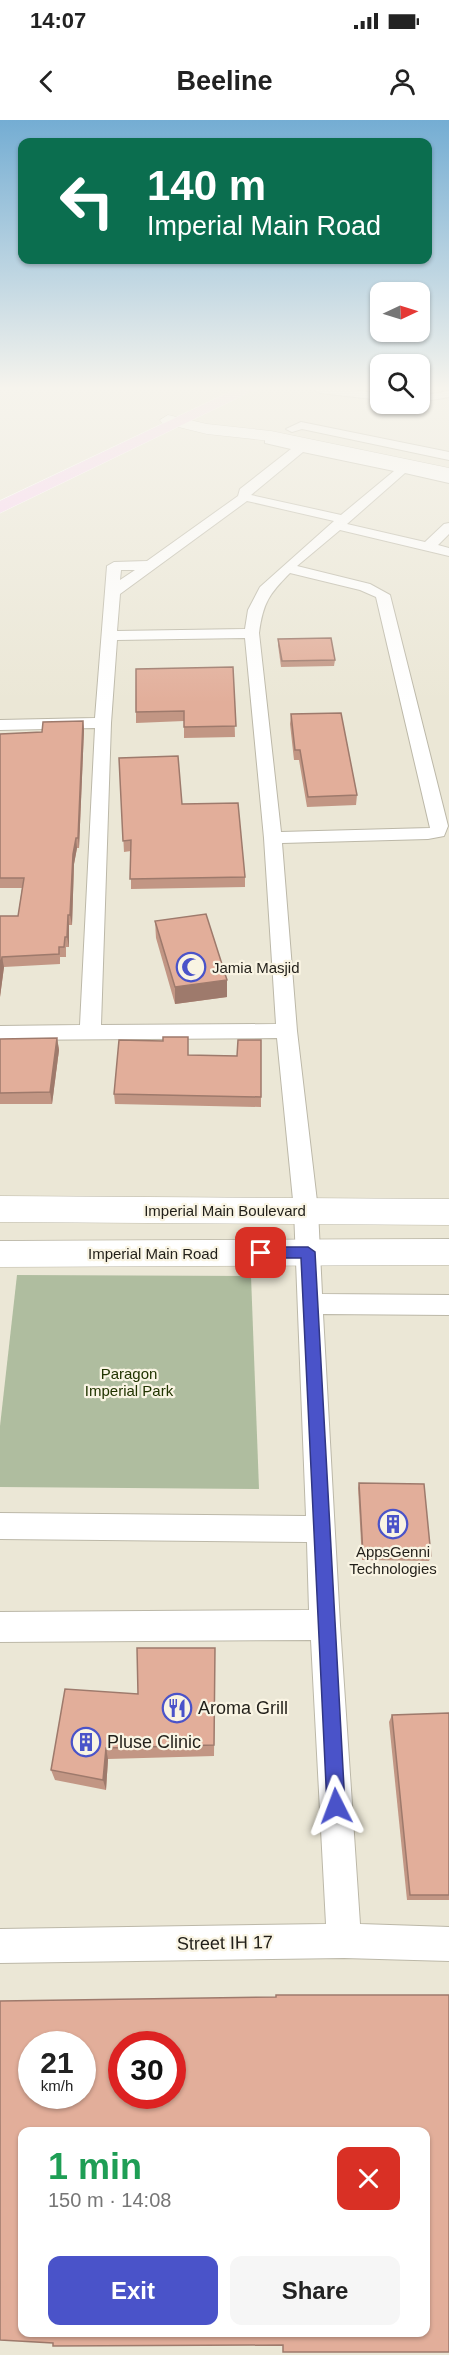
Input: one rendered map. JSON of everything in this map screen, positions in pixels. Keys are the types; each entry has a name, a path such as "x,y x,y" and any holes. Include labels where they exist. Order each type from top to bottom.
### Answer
{"main road":[{"path":"0,508 28,494"}],"street":[{"path":"344,1941 325,1625 306,1210 287,1031 273,838 252,633 255,610 265,590 287,568 374,494"},
{"path":"90,1033 103,723 113,592 245,497 449,552"},
{"path":"429,546 449,527"},
{"path":"273,838 428,834 438,832 439,826 383,595 365,587 287,568"},
{"path":"110,636 252,633"},
{"path":"0,724 103,723"},
{"path":"0,1034 287,1031"},
{"name":"Imperial Main Boulevard","path":"0,1209 449,1212"},
{"name":"Imperial Main Road","path":"0,1254 449,1252"},
{"path":"311,1304 449,1305"},
{"path":"0,1526 322,1529"},
{"path":"0,1627 325,1625"},
{"name":"Street IH 17","path":"0,1946 344,1941 449,1944"}],"green space":[{"name":"Paragon Imperial Park","path":"17,1275 251,1276 259,1489 0,1487 0,1426"}],"building":[{"path":"331,638 335,660 282,661 278,639"},
{"path":"233,667 236,726 184,727 184,711 136,712 136,669"},
{"path":"341,713 357,795 308,797 300,750 295,750 291,714"},
{"path":"83,721 78,838 76,838 73,854 70,915 68,915 64,947 59,947 59,954 2,957 0,972 0,916 18,916 24,878 0,878 0,734 42,732 43,722"},
{"path":"178,756 182,804 238,803 245,877 130,879 131,840 123,841 119,758"},
{"name":"Jamia Masjid","path":"206,914 227,980 175,987 155,921"},
{"path":"163,1037 188,1037 188,1055 237,1056 238,1040 261,1040 261,1097 114,1094 119,1040 163,1041"},
{"path":"57,1038 50,1092 0,1093 0,1039"},
{"name":"AppsGenni Technologies","path":"359,1483 424,1484 431,1556 363,1555"},
{"path":"137,1648 215,1648 214,1745 106,1748 103,1780 51,1770 65,1689 138,1694"},
{"path":"449,1713 449,1895 410,1895 392,1715"},
{"path":"276,1995 449,1995 449,2352 283,2352 283,2345 53,2346 53,2343 0,2340 0,2001 276,1997"}],"place":[{"name":"Jamia Masjid","path":"191,967"},
{"name":"AppsGenni Technologies","path":"393,1524"},
{"name":"Aroma Grill","path":"177,1708"},
{"name":"Pluse Clinic","path":"86,1742"}],"route":[{"path":"261,1253 308,1252 325,1625 336,1806"}]}
